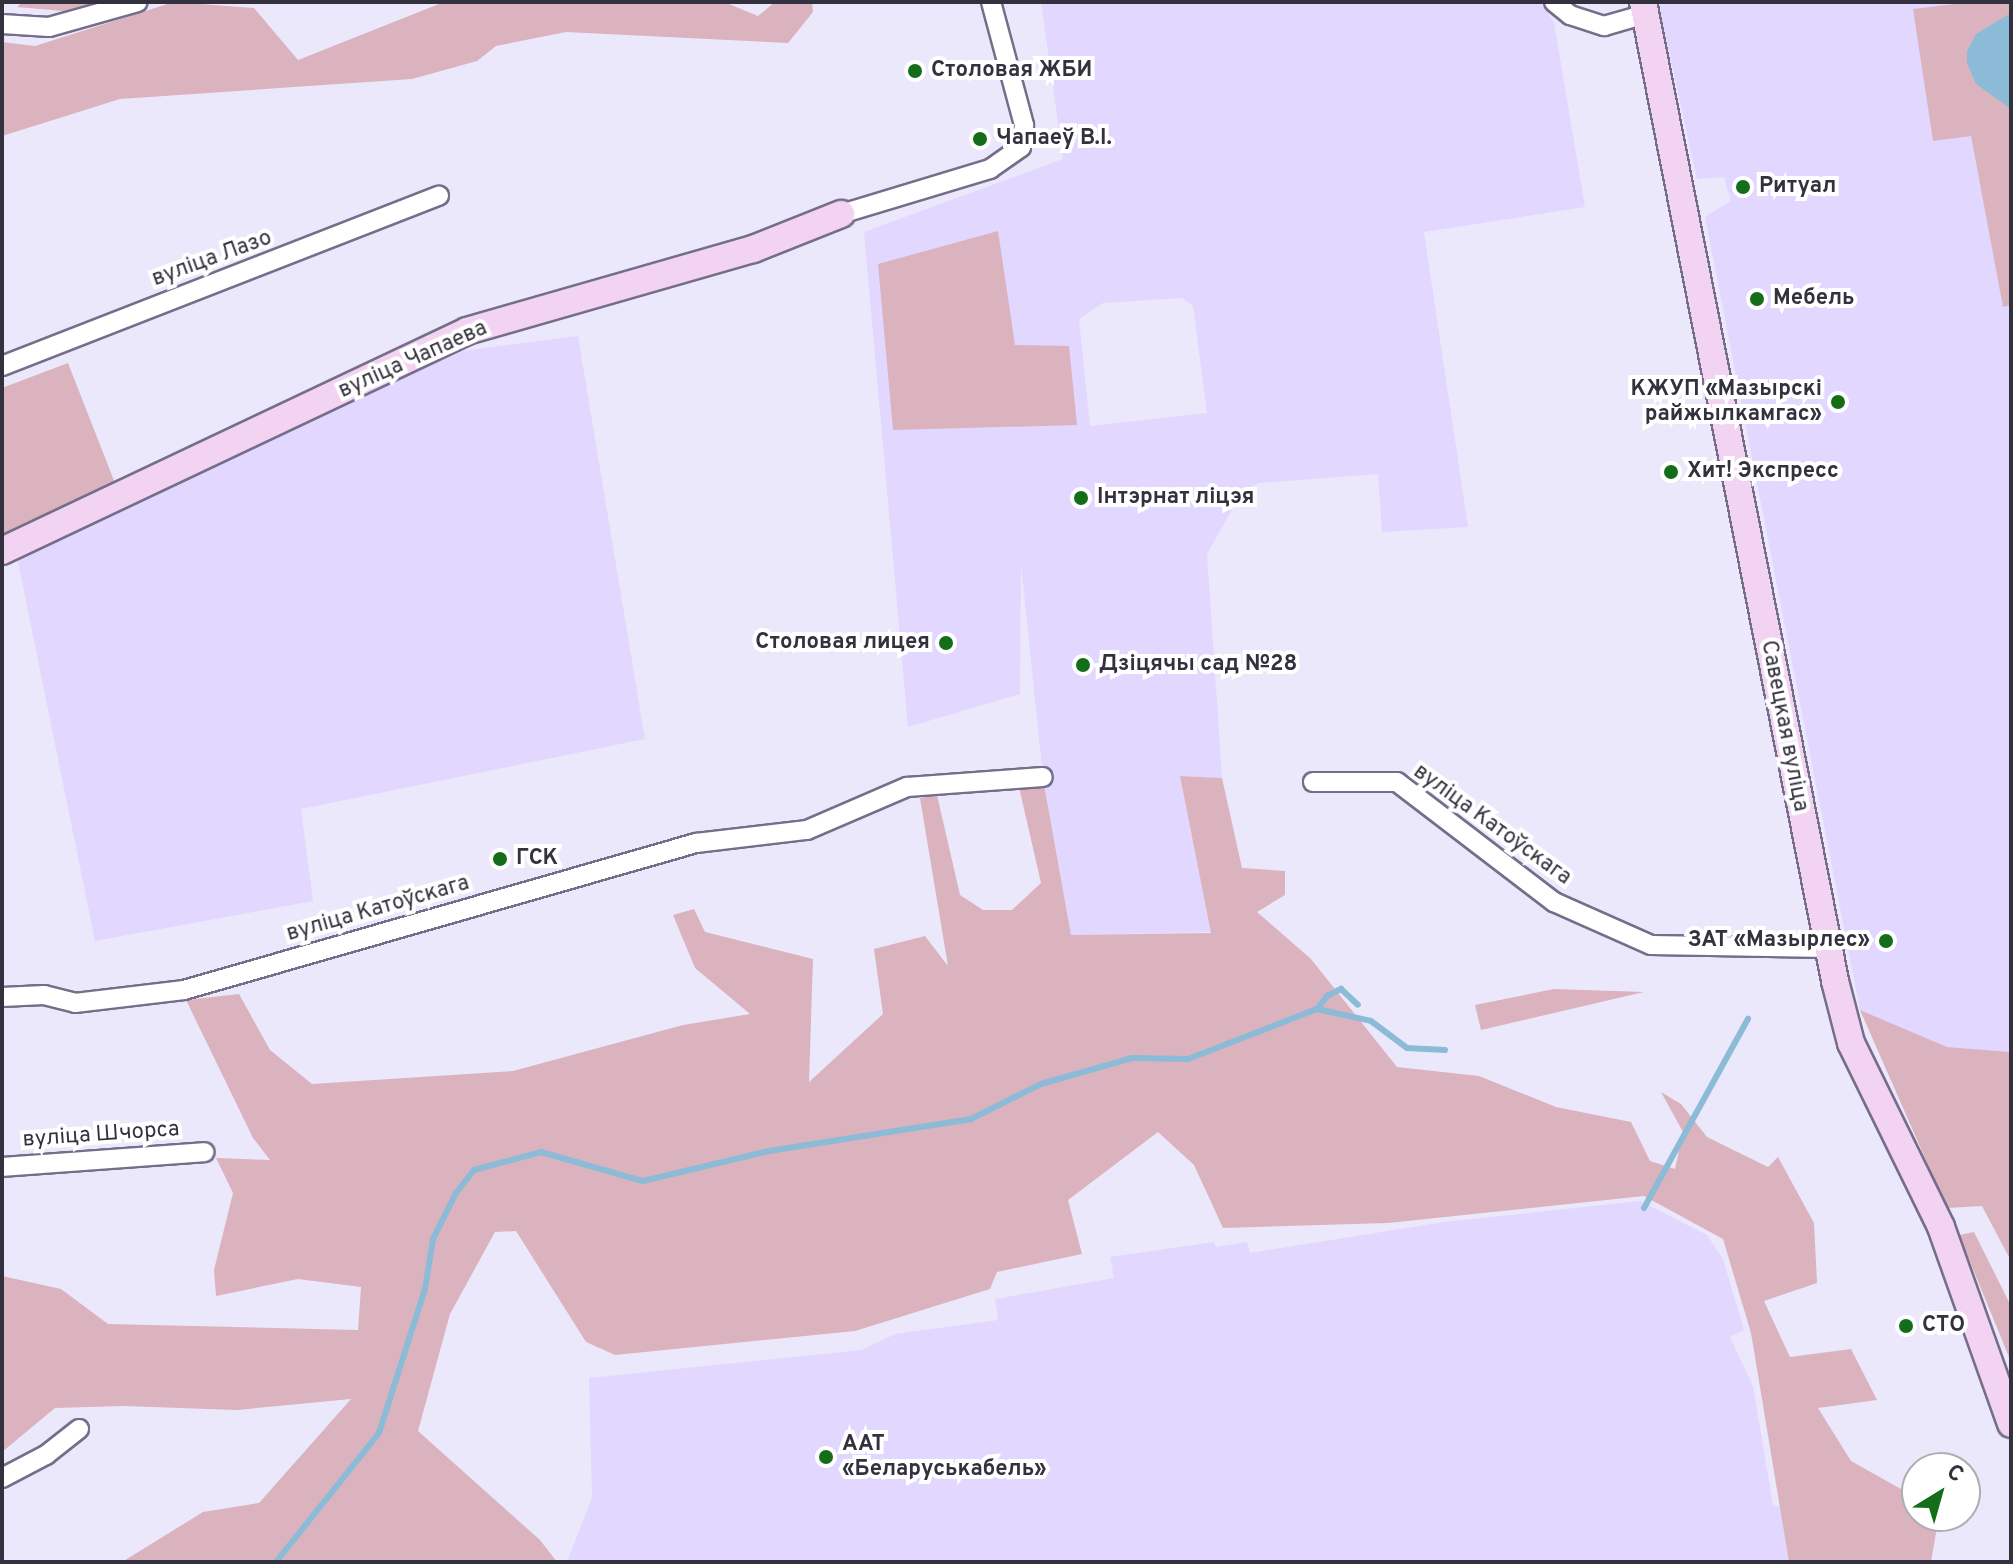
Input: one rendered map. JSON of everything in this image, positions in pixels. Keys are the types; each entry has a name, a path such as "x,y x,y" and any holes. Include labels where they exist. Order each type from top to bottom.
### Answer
{"street":[{"path":"2,24 49,27 138,2"},
{"path":"841,214 990,169 1021,147 1024,125 991,2"},
{"path":"1554,2 1570,15 1604,26 1645,8"},
{"name":"Савецкая вуліца","path":"1645,8 1827,948 1851,1043 1941,1227 2011,1424"},
{"name":"вуліца Лазо","path":"2,366 439,196"},
{"name":"вуліца Чапаева","path":"2,551 467,331 753,249 841,214"},
{"name":"вуліца Катоўскага","path":"2,997 44,995 75,1003 184,990 696,843 807,830 907,787 1043,777"},
{"name":"вуліца Катоўскага","path":"1313,782 1397,782 1554,902 1651,945 1827,948"},
{"name":"вуліца Шчорса","path":"2,1167 204,1152"},
{"path":"2,1478 46,1455 79,1429"}],"shaded area":[{"path":"22,2 97,2 63,11 17,7"},
{"path":"174,2 254,8 298,60 444,2 724,2 758,16 775,2 812,2 813,12 788,43 566,32 496,46 477,61 412,79 120,99 2,136 2,42 35,46"},
{"path":"1041,2 1540,2 1554,22 1585,207 1424,232 1468,527 1382,532 1378,474 1259,483 1243,490 1207,554 1222,778 1180,776 1211,932 1071,935 1043,777 1021,564 1020,694 908,727 864,232 1063,159","holes":["1182,298 1193,306 1207,413 1090,426 1079,319 1103,303"]},
{"name":"КЖУП «Мазырскі райжылкамгас»","path":"1658,2 1970,2 1914,9 1933,141 1971,135 2003,306 2011,305 2011,1052 1947,1047 1860,1010 1705,217 1731,201 1724,177 1697,179"},
{"path":"1970,2 2011,2 2011,305 2003,307 1971,136 1933,141 1913,9"},
{"path":"998,231 1015,345 1069,346 1077,425 893,430 878,264"},
{"path":"578,336 645,739 301,809 313,901 95,941 16,552 462,351"},
{"path":"68,363 115,483 2,536 2,388"},
{"path":"1180,776 1222,778 1242,868 1285,871 1285,895 1257,912 1311,959 1397,1067 1479,1076 1556,1107 1631,1122 1650,1161 1675,1169 1683,1132 1661,1092 1681,1104 1707,1137 1768,1167 1778,1157 1814,1223 1817,1283 1764,1301 1790,1357 1851,1349 1877,1400 1818,1408 1851,1461 1901,1489 1901,1532 1936,1532 1931,1562 1789,1562 1751,1333 1723,1239 1644,1196 1388,1223 1223,1228 1194,1165 1158,1132 1068,1200 1082,1254 997,1272 990,1289 855,1331 615,1355 586,1342 516,1231 495,1232 450,1314 418,1431 540,1540 557,1562 122,1562 203,1512 259,1503 351,1399 237,1410 123,1406 55,1408 2,1452 2,1276 61,1289 108,1324 358,1330 361,1287 298,1279 216,1296 214,1270 233,1193 216,1158 270,1160 253,1138 186,1000 239,994 270,1050 312,1084 513,1071 683,1025 750,1014 695,968 673,915 694,909 705,932 813,959 809,1082 883,1014 874,949 925,936 948,966 920,798 937,795 960,895 983,910 1012,910 1041,883 1019,787 1044,784 1071,935 1211,933"},
{"path":"1554,989 1644,992 1481,1030 1475,1005"},
{"path":"1860,1010 1947,1047 2011,1052 2011,1261 1982,1206 1947,1208"},
{"name":"ААТ «Беларуськабель»","path":"1640,1201 1707,1235 1723,1259 1744,1330 1730,1337 1753,1386 1773,1506 1780,1506 1789,1562 567,1562 592,1497 589,1378 862,1350 895,1334 998,1320 995,1299 1114,1278 1110,1257 1214,1242 1216,1247 1247,1242 1250,1253 1444,1222"},
{"path":"1974,1232 2011,1306 2011,1362 1959,1235"}],"water":[{"path":"2011,13 2011,109 1976,84 1967,63 1967,51 1976,34"}],"waterway":[{"path":"1317,1009 1327,996 1341,989 1358,1005"},
{"path":"276,1562 379,1433 425,1289 433,1239 456,1193 474,1170 541,1152 643,1181 769,1151 971,1119 1041,1084 1132,1058 1188,1059 1317,1009 1371,1021 1407,1048 1445,1050"},
{"path":"1644,1208 1748,1019"}],"place":[{"name":"Столовая ЖБИ","path":"915,71"},
{"name":"Чапаеў В.І.","path":"980,139"},
{"name":"Ритуал","path":"1743,187"},
{"name":"Мебель","path":"1757,299"},
{"name":"КЖУП «Мазырскі райжылкамгас»","path":"1838,402"},
{"name":"Хит! Экспресс","path":"1671,472"},
{"name":"Інтэрнат ліцэя","path":"1081,498"},
{"name":"Столовая лицея","path":"946,643"},
{"name":"Дзіцячы сад №28","path":"1083,665"},
{"name":"ГСК","path":"500,859"},
{"name":"ЗАТ «Мазырлес»","path":"1886,941"},
{"name":"СТО","path":"1906,1326"},
{"name":"ААТ «Беларуськабель»","path":"826,1457"}]}
